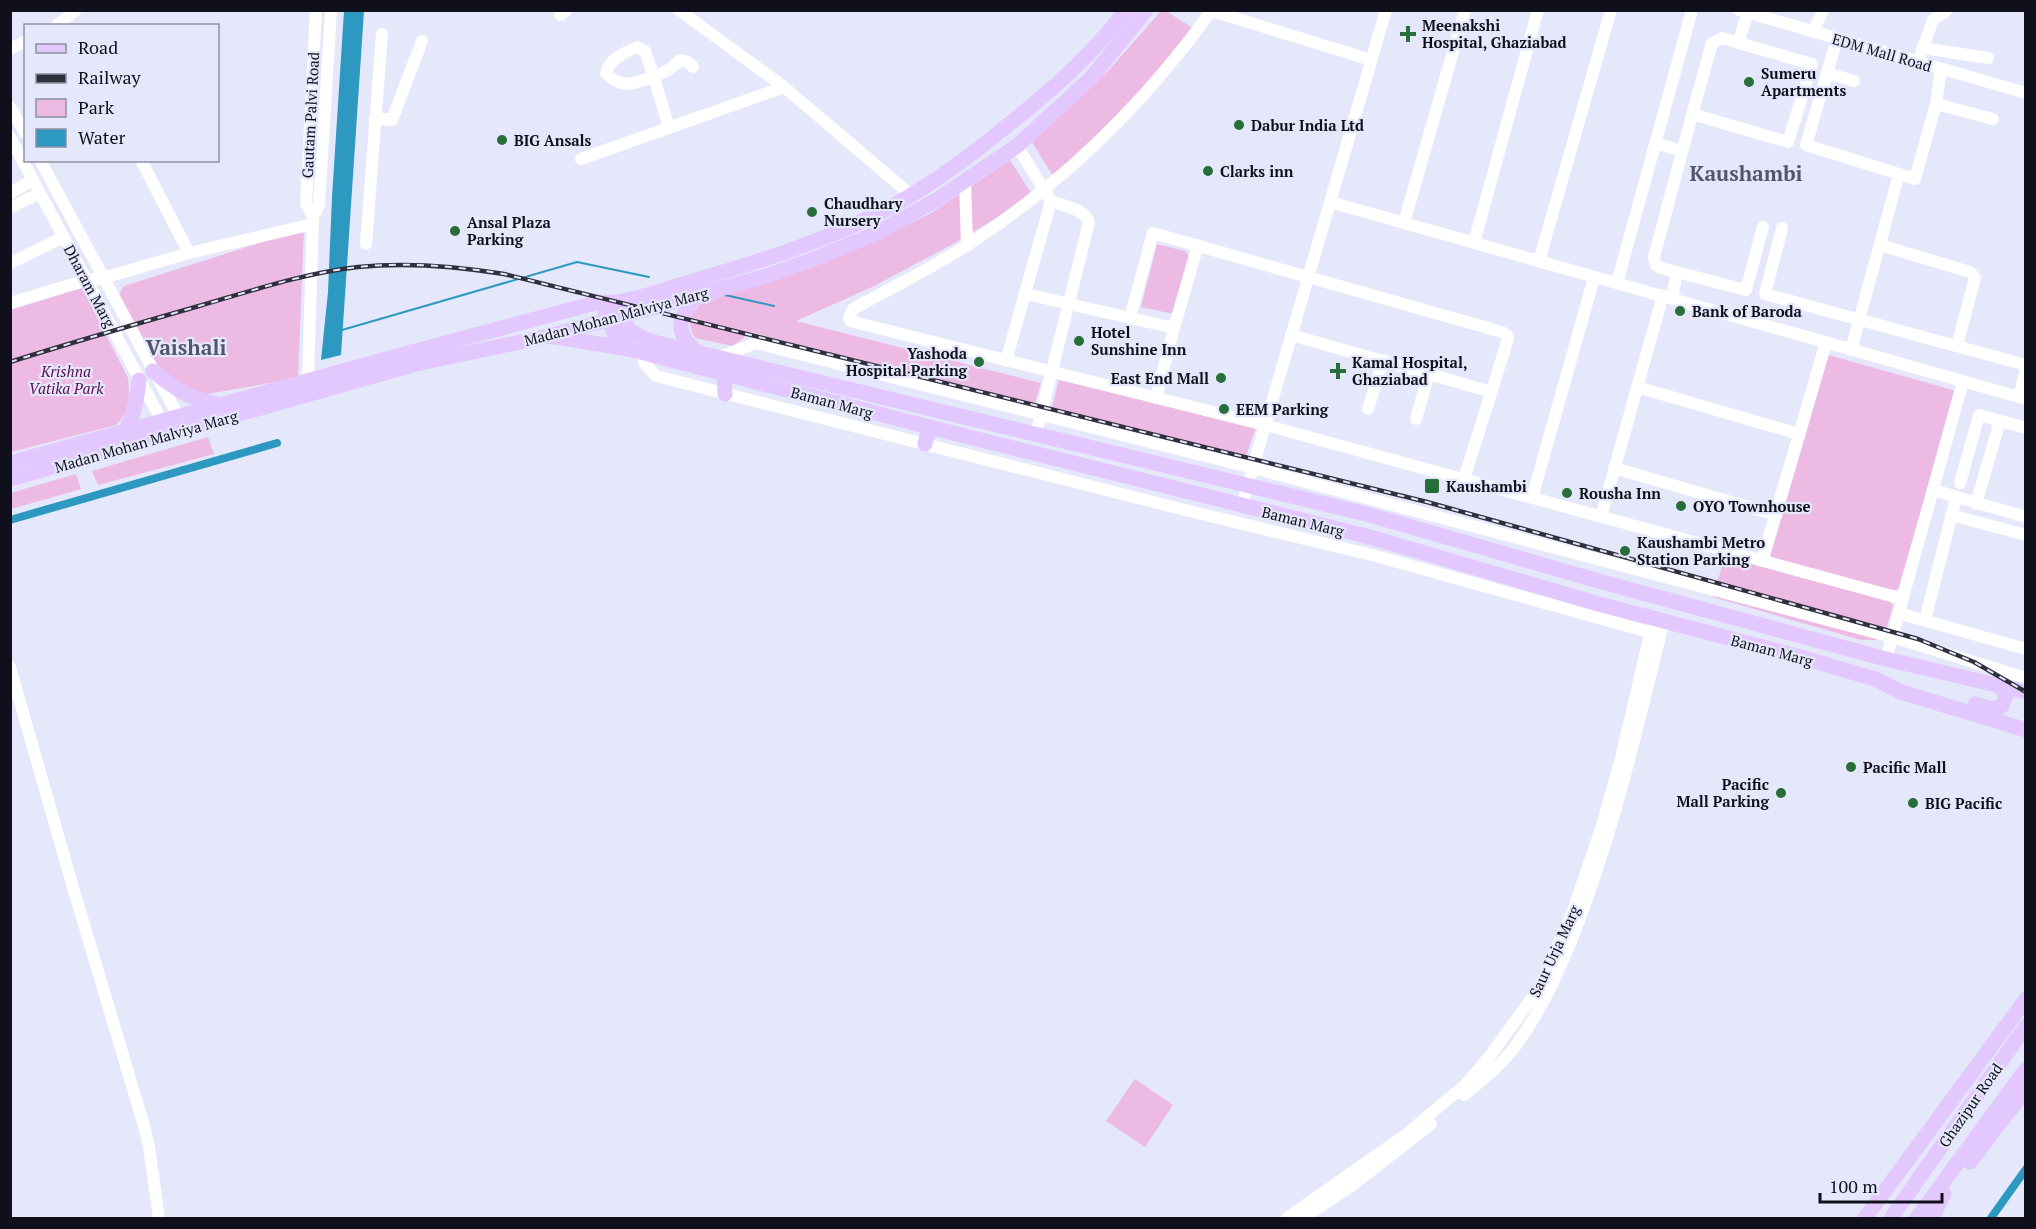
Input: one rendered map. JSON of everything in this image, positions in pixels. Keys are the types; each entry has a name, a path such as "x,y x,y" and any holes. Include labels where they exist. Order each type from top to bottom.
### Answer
{"main road":[{"name":"Madan Mohan Malviya Marg","path":"10,463 753,263 810,243 870,218 927,186 970,155 1033,106 1078,65 1126,10"},
{"name":"Madan Mohan Malviya Marg","path":"10,479 416,364 549,336 696,296 763,277 817,258 877,233 938,199 1017,146 1091,78 1146,10"},
{"path":"1062,79 1075,92"},
{"path":"696,296 685,310 680,327 686,342 698,353"},
{"name":"Baman Marg","path":"605,303 615,318 637,337 1370,515 1886,659 2025,692"},
{"name":"Baman Marg","path":"615,318 614,333 635,351 1366,536 1516,580 1657,626 1797,656 1875,679 1902,692 2025,730"},
{"path":"549,336 635,351"},
{"path":"153,371 178,391 200,401 220,405"},
{"path":"724,374 725,394"},
{"path":"125,431 132,419 137,402 139,380"},
{"path":"967,417 982,440"},
{"path":"998,444 1003,426"},
{"path":"925,444 929,427"},
{"path":"1495,574 1501,553"},
{"path":"1516,580 1523,559"},
{"path":"1875,679 1903,684 1993,709 2004,703 2006,695 2000,686"},
{"path":"1865,1218 2025,999"},
{"name":"Ghazipur Road","path":"1893,1216 2025,1026"},
{"name":"Ghazipur Road","path":"1917,1218 1989,1119 2020,1086 2025,1069"},
{"path":"1932,1218 1945,1192 1984,1144 2020,1086"},
{"path":"1877,1202 1893,1216"}],"street":[{"name":"Gautam Palvi Road","path":"313,220 306,204 316,10"},
{"name":"Gautam Palvi Road","path":"308,381 313,220 320,205 331,10"},
{"path":"679,10 784,87 910,195"},
{"path":"1242,505 1386,10"},
{"path":"1404,223 1465,10"},
{"path":"1474,243 1538,10"},
{"path":"1539,261 1611,10"},
{"path":"1617,283 1692,10"},
{"path":"1813,32 1823,10"},
{"path":"1918,62 1933,20 1947,10"},
{"path":"1371,60 1211,11 1137,104 1073,167 967,246 853,309 849,318 853,323 1265,425 1903,599"},
{"path":"1738,43 1743,12"},
{"name":"EDM Mall Road","path":"1743,12 2025,93"},
{"path":"366,244 382,34"},
{"path":"1692,114 1788,142 1812,64 1722,38 1712,42 1692,114 1682,151 1654,257 1656,265 1746,290 1763,227"},
{"path":"1837,39 1806,146 1899,174 1915,178 1936,104 1941,69"},
{"path":"375,118 392,120 422,41"},
{"path":"10,49 24,42"},
{"path":"1923,48 1988,58"},
{"path":"669,128 654,77 670,69 680,60 688,62 693,67"},
{"path":"1827,73 1854,81"},
{"path":"581,159 784,87"},
{"path":"1936,104 1993,119"},
{"path":"10,107 24,132"},
{"name":"Dharam Marg","path":"11,139 170,435"},
{"path":"1655,143 1682,151"},
{"path":"1017,146 1051,201 1081,212 1089,222 1036,434"},
{"name":"Dharam Marg","path":"41,162 186,430"},
{"path":"142,162 189,253"},
{"path":"1851,350 1899,174"},
{"path":"10,193 33,180"},
{"path":"966,180 967,246"},
{"path":"10,208 40,193"},
{"path":"1006,361 1051,201"},
{"path":"1330,202 2022,398 2025,369"},
{"path":"10,303 87,280 103,279 313,220"},
{"path":"1782,228 1765,294 2025,365"},
{"path":"1130,318 1153,233 1505,333 1508,339 1464,479"},
{"path":"10,263 64,237"},
{"path":"1156,398 1198,245"},
{"path":"1880,245 1974,275 1957,346"},
{"path":"1601,517 1637,387 1677,272"},
{"path":"1532,498 1594,278"},
{"path":"1026,294 1174,328"},
{"path":"1291,335 1492,392"},
{"path":"1762,561 1826,342"},
{"path":"717,358 756,343 1253,468 1892,637 2025,678"},
{"path":"635,351 656,376 1657,626"},
{"path":"1368,409 1383,360"},
{"path":"1416,419 1429,373"},
{"path":"1886,659 1963,381"},
{"path":"1637,387 1799,434"},
{"path":"1960,483 1979,415 2025,428"},
{"path":"1977,504 2000,421"},
{"path":"1614,468 1776,515"},
{"path":"1933,490 2025,518"},
{"path":"1925,620 1956,498"},
{"path":"1952,515 2025,535"},
{"path":"1899,613 2025,649"},
{"name":"Saur Urja Marg","path":"1287,1218 1409,1143 1495,1070 1513,1050 1537,1011 1568,949 1610,831 1630,760 1657,626"},
{"path":"10,667 144,1126 159,1218"},
{"name":"Saur Urja Marg","path":"1303,1218 1361,1172"}],"green space":[{"path":"1161,11 1166,11 1196,30 1164,67 1055,179 1032,142 1109,70"},
{"path":"1010,160 1033,196 953,244 872,287 796,321 1041,383 1034,407 751,332 733,346 695,338 690,320 700,304 864,246 933,212"},
{"path":"304,229 298,378 207,394 191,393 155,363 119,294 124,286"},
{"path":"1157,244 1185,251 1189,256 1174,314 1141,307"},
{"name":"Krishna Vatika Park","path":"82,288 128,378 129,397 124,415 116,425 11,452 11,310"},
{"path":"1829,355 1956,391 1898,589 1885,593 1769,561"},
{"path":"1059,380 1256,427 1246,456 1146,431 1051,411"},
{"path":"208,437 214,454 98,485 92,471"},
{"path":"76,474 81,489 11,509 11,493"},
{"path":"1725,556 1890,602 1893,606 1884,636 1876,640 1861,640 1713,597"},
{"path":"1135,1079 1173,1105 1145,1147 1106,1121"}],"water":[{"path":"344,11 364,11 341,355 321,360 328,292"}],"waterway":[{"path":"342,330 577,262 649,277"},
{"path":"725,295 774,306"},
{"path":"10,520 277,443"},
{"path":"1991,1218 2026,1169"}],"railway":[{"path":"10,362 258,289 338,270 413,265 504,274 1427,502 1918,639 1974,662 2026,692"}],"place":[{"name":"Meenakshi Hospital, Ghaziabad","path":"1408,34"},
{"name":"Sumeru Apartments","path":"1749,82"},
{"name":"Dabur India Ltd","path":"1239,125"},
{"name":"BIG Ansals","path":"502,140"},
{"name":"Clarks inn","path":"1208,171"},
{"name":"Chaudhary Nursery","path":"812,212"},
{"name":"Ansal Plaza Parking","path":"455,231"},
{"name":"Bank of Baroda","path":"1680,311"},
{"name":"Hotel Sunshine Inn","path":"1079,341"},
{"name":"Yashoda Hospital Parking","path":"979,362"},
{"name":"Kamal Hospital, Ghaziabad","path":"1338,371"},
{"name":"East End Mall","path":"1221,378"},
{"name":"EEM Parking","path":"1224,409"},
{"name":"Kaushambi","path":"1432,486"},
{"name":"Rousha Inn","path":"1567,493"},
{"name":"OYO Townhouse","path":"1681,506"},
{"name":"Kaushambi Metro Station Parking","path":"1625,551"},
{"name":"Pacific Mall","path":"1851,767"},
{"name":"Pacific Mall Parking","path":"1781,793"},
{"name":"BIG Pacific","path":"1913,803"}],"district":[{"name":"Kaushambi","path":"1746,173"},
{"name":"Vaishali","path":"186,347"}]}
